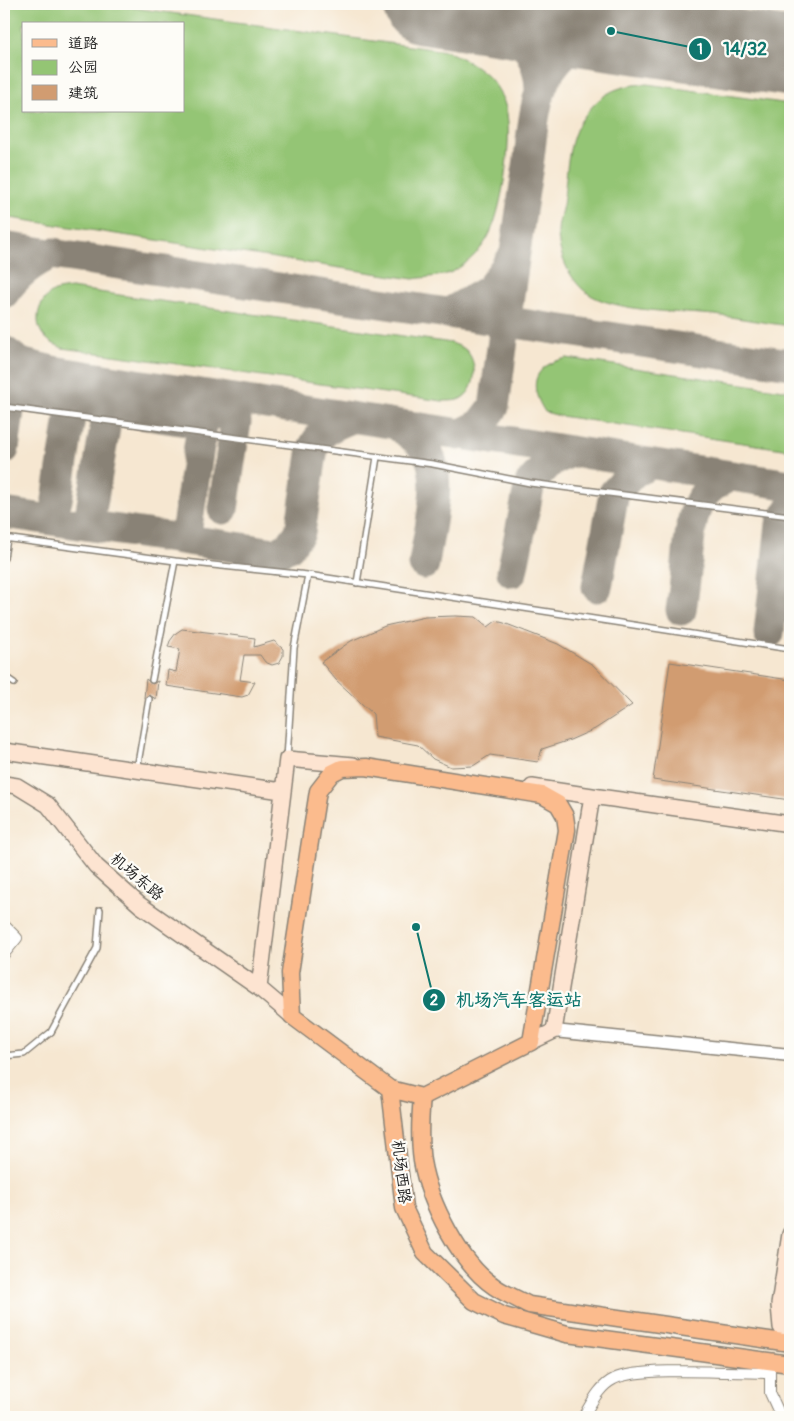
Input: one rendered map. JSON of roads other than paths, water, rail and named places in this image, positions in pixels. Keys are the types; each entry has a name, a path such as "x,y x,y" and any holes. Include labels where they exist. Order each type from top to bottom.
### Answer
{"main road":[{"path":"4,751 137,772 282,791"},
{"path":"592,796 554,1031 422,1096 390,1089 292,1016 259,988 282,791 288,759 398,769 592,796 790,824"},
{"path":"292,1016 290,973 318,792 332,772 342,768 366,767 542,795 558,804 565,816 567,830 531,1042"},
{"name":"机场东路","path":"4,784 17,786 48,806 96,866 140,905 259,988"},
{"name":"机场西路","path":"390,1089 404,1208 425,1253 450,1280 474,1301 504,1316 568,1334 770,1367 790,1364"},
{"path":"422,1096 420,1122 422,1162 432,1197 462,1254 494,1287 529,1305 790,1343"},
{"path":"790,1234 779,1306 781,1327 790,1343"}],"street":[{"path":"4,925 17,938 4,954"},
{"path":"554,1031 790,1054"},
{"path":"583,1417 599,1391 614,1379 639,1373 770,1367 770,1393 781,1417"}],"lane":[{"path":"4,407 433,464 530,483 790,516"},
{"path":"357,583 377,456"},
{"path":"4,558 5,538 175,561 308,575 790,649"},
{"path":"152,680 175,561"},
{"path":"288,759 294,648 308,575"},
{"path":"4,676 14,683"},
{"path":"137,772 149,699"},
{"path":"4,1056 24,1054 51,1032 97,948 100,910"}],"place":[{"name":"14/32","path":"611,31"},
{"name":"机场汽车客运站","path":"416,927"}]}
